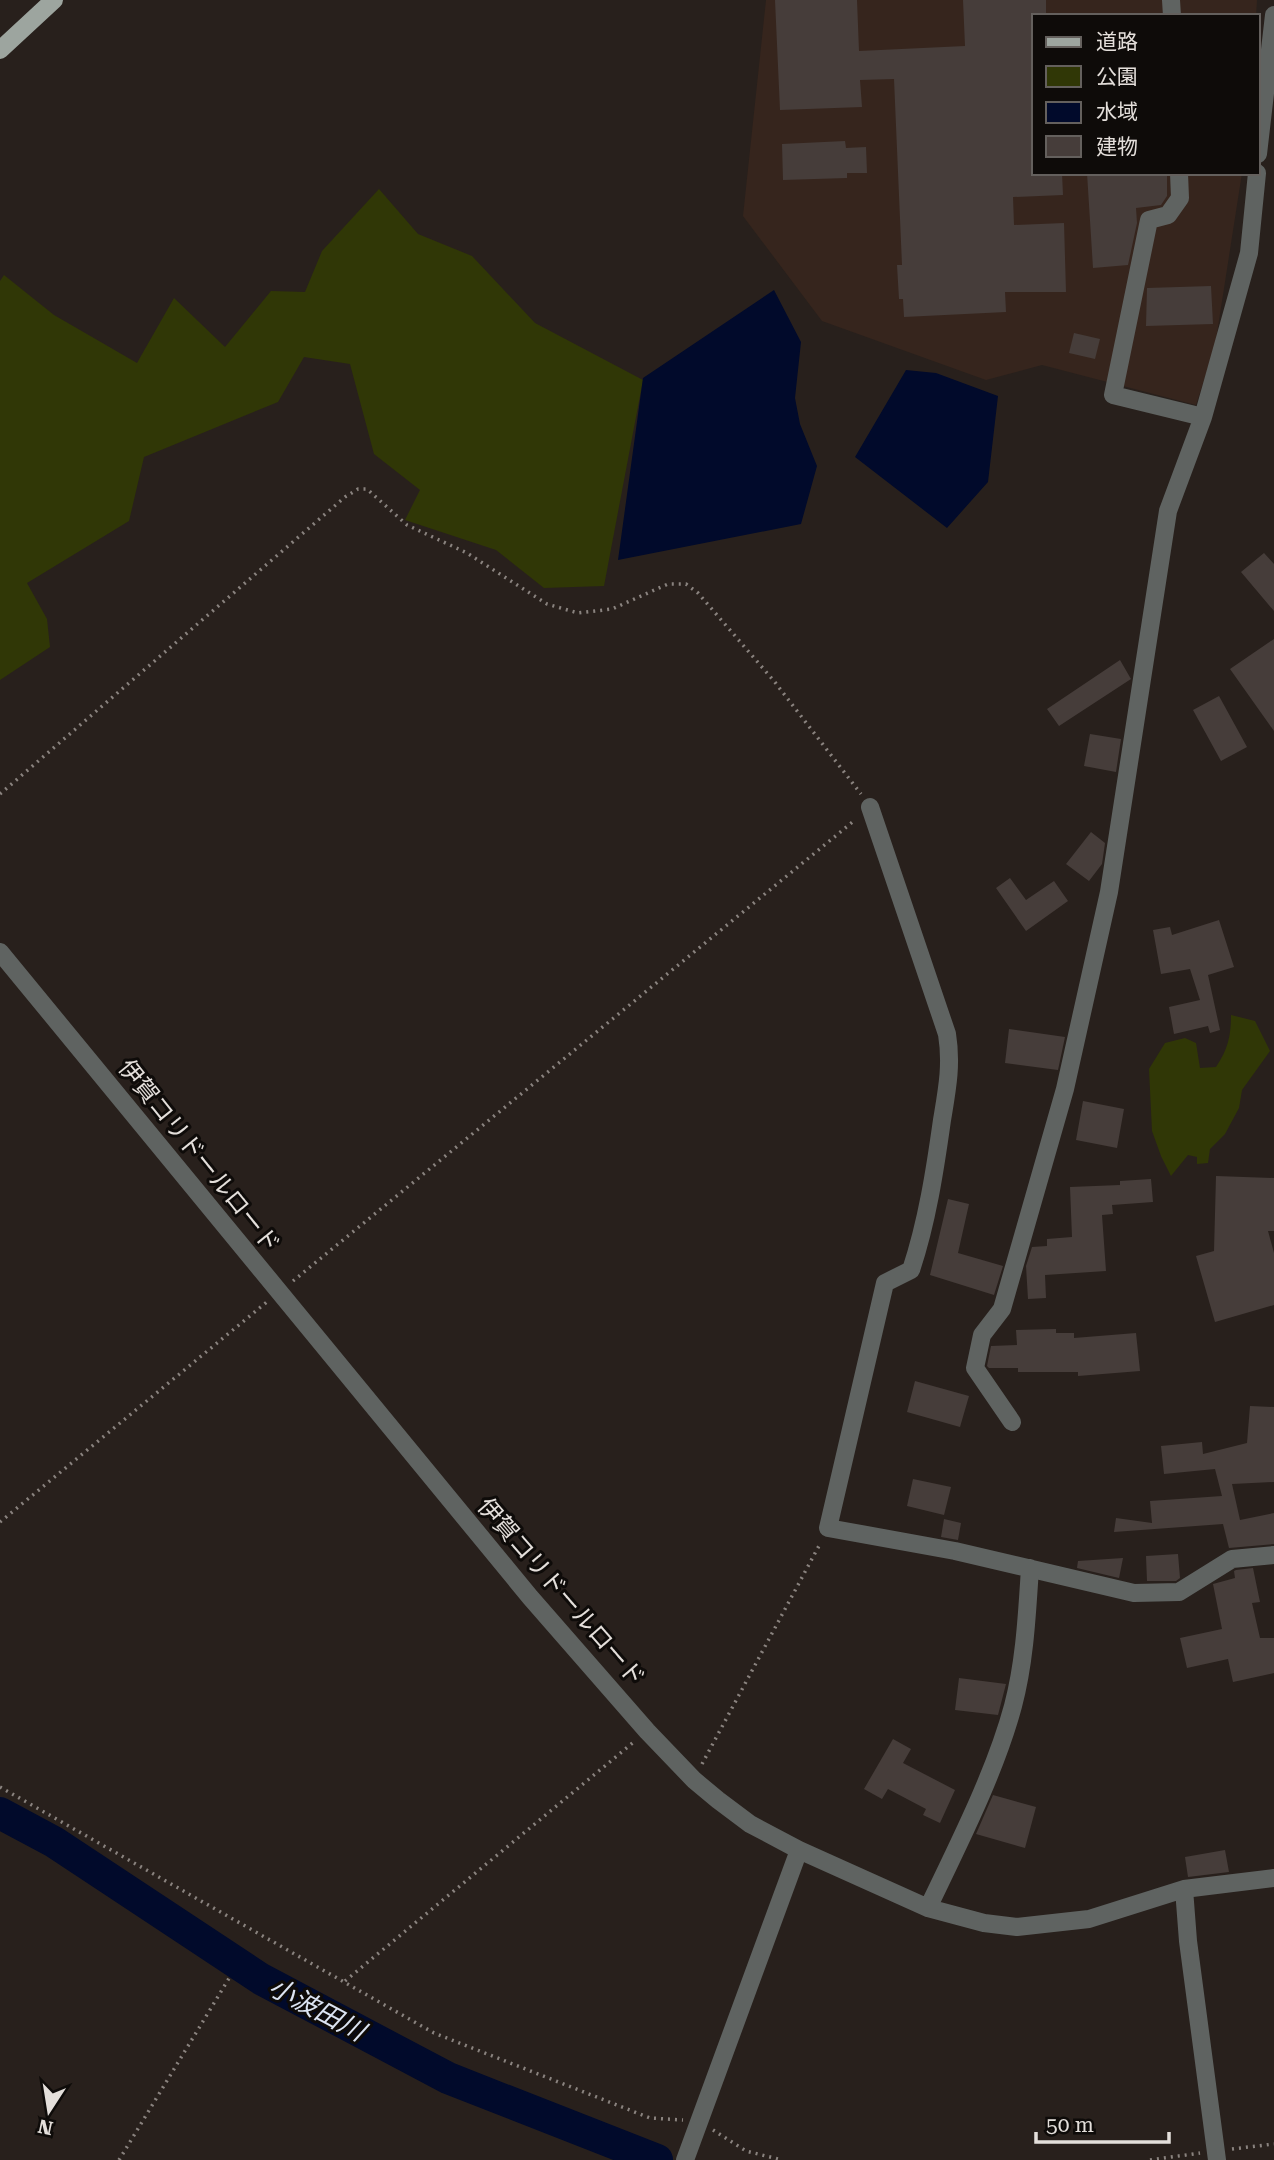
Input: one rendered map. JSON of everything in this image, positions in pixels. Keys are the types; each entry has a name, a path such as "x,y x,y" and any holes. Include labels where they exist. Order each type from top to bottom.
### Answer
{"main road":[{"path":"0,50 54,0"}],"street":[{"path":"1260,137 1274,15"},
{"path":"1179,175 1180,198 1168,215 1149,220 1113,395 1203,417"},
{"path":"1012,1422 975,1368 982,1335 1002,1309 1065,1089 1109,892 1168,511 1203,417 1249,253 1256,175"},
{"path":"870,807 947,1034 951,1059 938,1152 919,1244 911,1270 885,1283 828,1528 881,1536 1030,1567 1134,1594 1179,1592 1232,1559 1274,1555"},
{"name":"伊賀コリドールロード","path":"0,952 530,1597 647,1731 694,1780 751,1824 799,1850 928,1908 984,1923 1017,1927 1089,1919 1184,1889 1274,1878"},
{"path":"928,1908 989,1771 1013,1706 1025,1634 1030,1567"},
{"path":"685,2160 799,1850"},
{"path":"1184,1889 1188,1941 1217,2158"}],"path":[{"path":"0,794 345,497 358,489 368,489 407,525 467,553 547,604 578,613 612,609 668,584 686,584 698,593 774,681 870,807 0,1522"},
{"path":"694,1780 828,1528"},
{"path":"345,1981 647,1731"},
{"path":"0,1787 465,2047 649,2118 699,2122 746,2151 782,2160"},
{"path":"119,2160 231,1975"}],"shaded area":[{"path":"766,0 1257,0 1256,14 1032,14 1032,175 1242,175 1215,346 1196,405 1042,365 986,380 822,321 743,216"}],"green space":[{"path":"379,189 418,234 472,256 535,323 643,380 604,586 544,588 496,550 405,520 420,490 374,454 350,364 304,357 278,402 144,457 129,521 27,583 47,619 50,647 0,680 0,281 4,275 54,315 137,363 174,298 225,347 271,291 305,292 322,251"},
{"path":"1231,1015 1255,1021 1270,1051 1242,1090 1239,1108 1225,1134 1210,1149 1208,1163 1197,1164 1197,1157 1188,1155 1171,1176 1152,1131 1149,1069 1165,1043 1185,1038 1196,1043 1200,1068 1216,1067 1228,1042"}],"water":[{"path":"774,290 801,342 795,398 800,424 817,466 801,524 618,560 643,378"},
{"path":"906,370 936,373 998,396 988,482 947,528 855,457"}],"building":[{"path":"775,0 857,0 859,51 965,46 963,0 1046,0 1046,14 1032,14 1032,175 1062,175 1063,195 1013,197 1014,225 1064,223 1066,292 1005,292 1006,312 904,317 903,299 899,299 897,265 902,265 894,79 860,80 862,107 780,110"},
{"path":"845,141 846,148 866,147 867,173 847,173 847,178 783,180 782,144"},
{"path":"1087,175 1167,175 1167,196 1161,205 1136,208 1137,223 1128,265 1093,268"},
{"path":"1211,286 1213,324 1146,326 1147,288"},
{"path":"1074,333 1100,339 1095,359 1069,353"},
{"path":"1264,553 1274,564 1274,611 1241,572"},
{"path":"1274,639 1274,731 1230,669"},
{"path":"1120,660 1131,679 1059,726 1047,709"},
{"path":"1219,696 1247,747 1221,761 1193,710"},
{"path":"1090,734 1121,739 1116,772 1084,766"},
{"path":"1091,832 1105,843 1102,864 1089,881 1066,864"},
{"path":"1010,878 1026,900 1054,881 1068,901 1026,931 996,888"},
{"path":"1219,920 1234,967 1208,975 1220,1030 1210,1033 1208,1026 1174,1034 1169,1007 1200,1000 1190,969 1161,974 1153,930 1170,927 1172,935"},
{"path":"1009,1029 1065,1037 1058,1070 1005,1063"},
{"path":"1083,1101 1124,1109 1117,1148 1076,1140"},
{"path":"1216,1176 1274,1178 1274,1231 1268,1231 1274,1253 1274,1305 1215,1322 1196,1256 1214,1251"},
{"path":"1151,1179 1153,1202 1112,1205 1113,1214 1102,1215 1106,1271 1045,1275 1046,1298 1028,1299 1026,1266 1032,1247 1047,1246 1047,1239 1072,1237 1070,1187 1120,1185 1120,1181"},
{"path":"948,1199 969,1204 958,1253 1003,1266 994,1295 930,1275"},
{"path":"1056,1329 1056,1333 1074,1333 1074,1338 1136,1333 1140,1371 1078,1376 1078,1372 1018,1372 1018,1368 987,1366 991,1346 1017,1345 1016,1330"},
{"path":"915,1381 969,1396 960,1427 907,1412"},
{"path":"1250,1406 1274,1407 1274,1482 1232,1484 1240,1520 1274,1513 1274,1544 1229,1548 1223,1524 1114,1532 1116,1518 1152,1523 1150,1501 1222,1496 1215,1469 1164,1474 1161,1446 1202,1442 1203,1454 1247,1443"},
{"path":"913,1479 951,1487 944,1515 907,1506"},
{"path":"944,1519 961,1523 958,1540 941,1537"},
{"path":"1178,1554 1180,1578 1176,1581 1147,1581 1146,1556"},
{"path":"1123,1558 1119,1578 1077,1568 1078,1561"},
{"path":"1253,1568 1260,1602 1252,1603 1260,1638 1274,1638 1274,1673 1233,1682 1228,1659 1187,1668 1180,1638 1222,1629 1213,1584 1235,1578 1236,1570"},
{"path":"959,1678 1006,1684 998,1715 955,1710"},
{"path":"893,1739 911,1749 903,1763 955,1790 940,1823 923,1815 926,1809 888,1789 882,1799 864,1789"},
{"path":"993,1795 1036,1807 1025,1848 976,1834"},
{"path":"1225,1850 1229,1872 1188,1877 1185,1857"}],"waterway":[{"name":"小波田川","path":"0,1813 54,1842 261,1979 448,2078 657,2160"}]}
